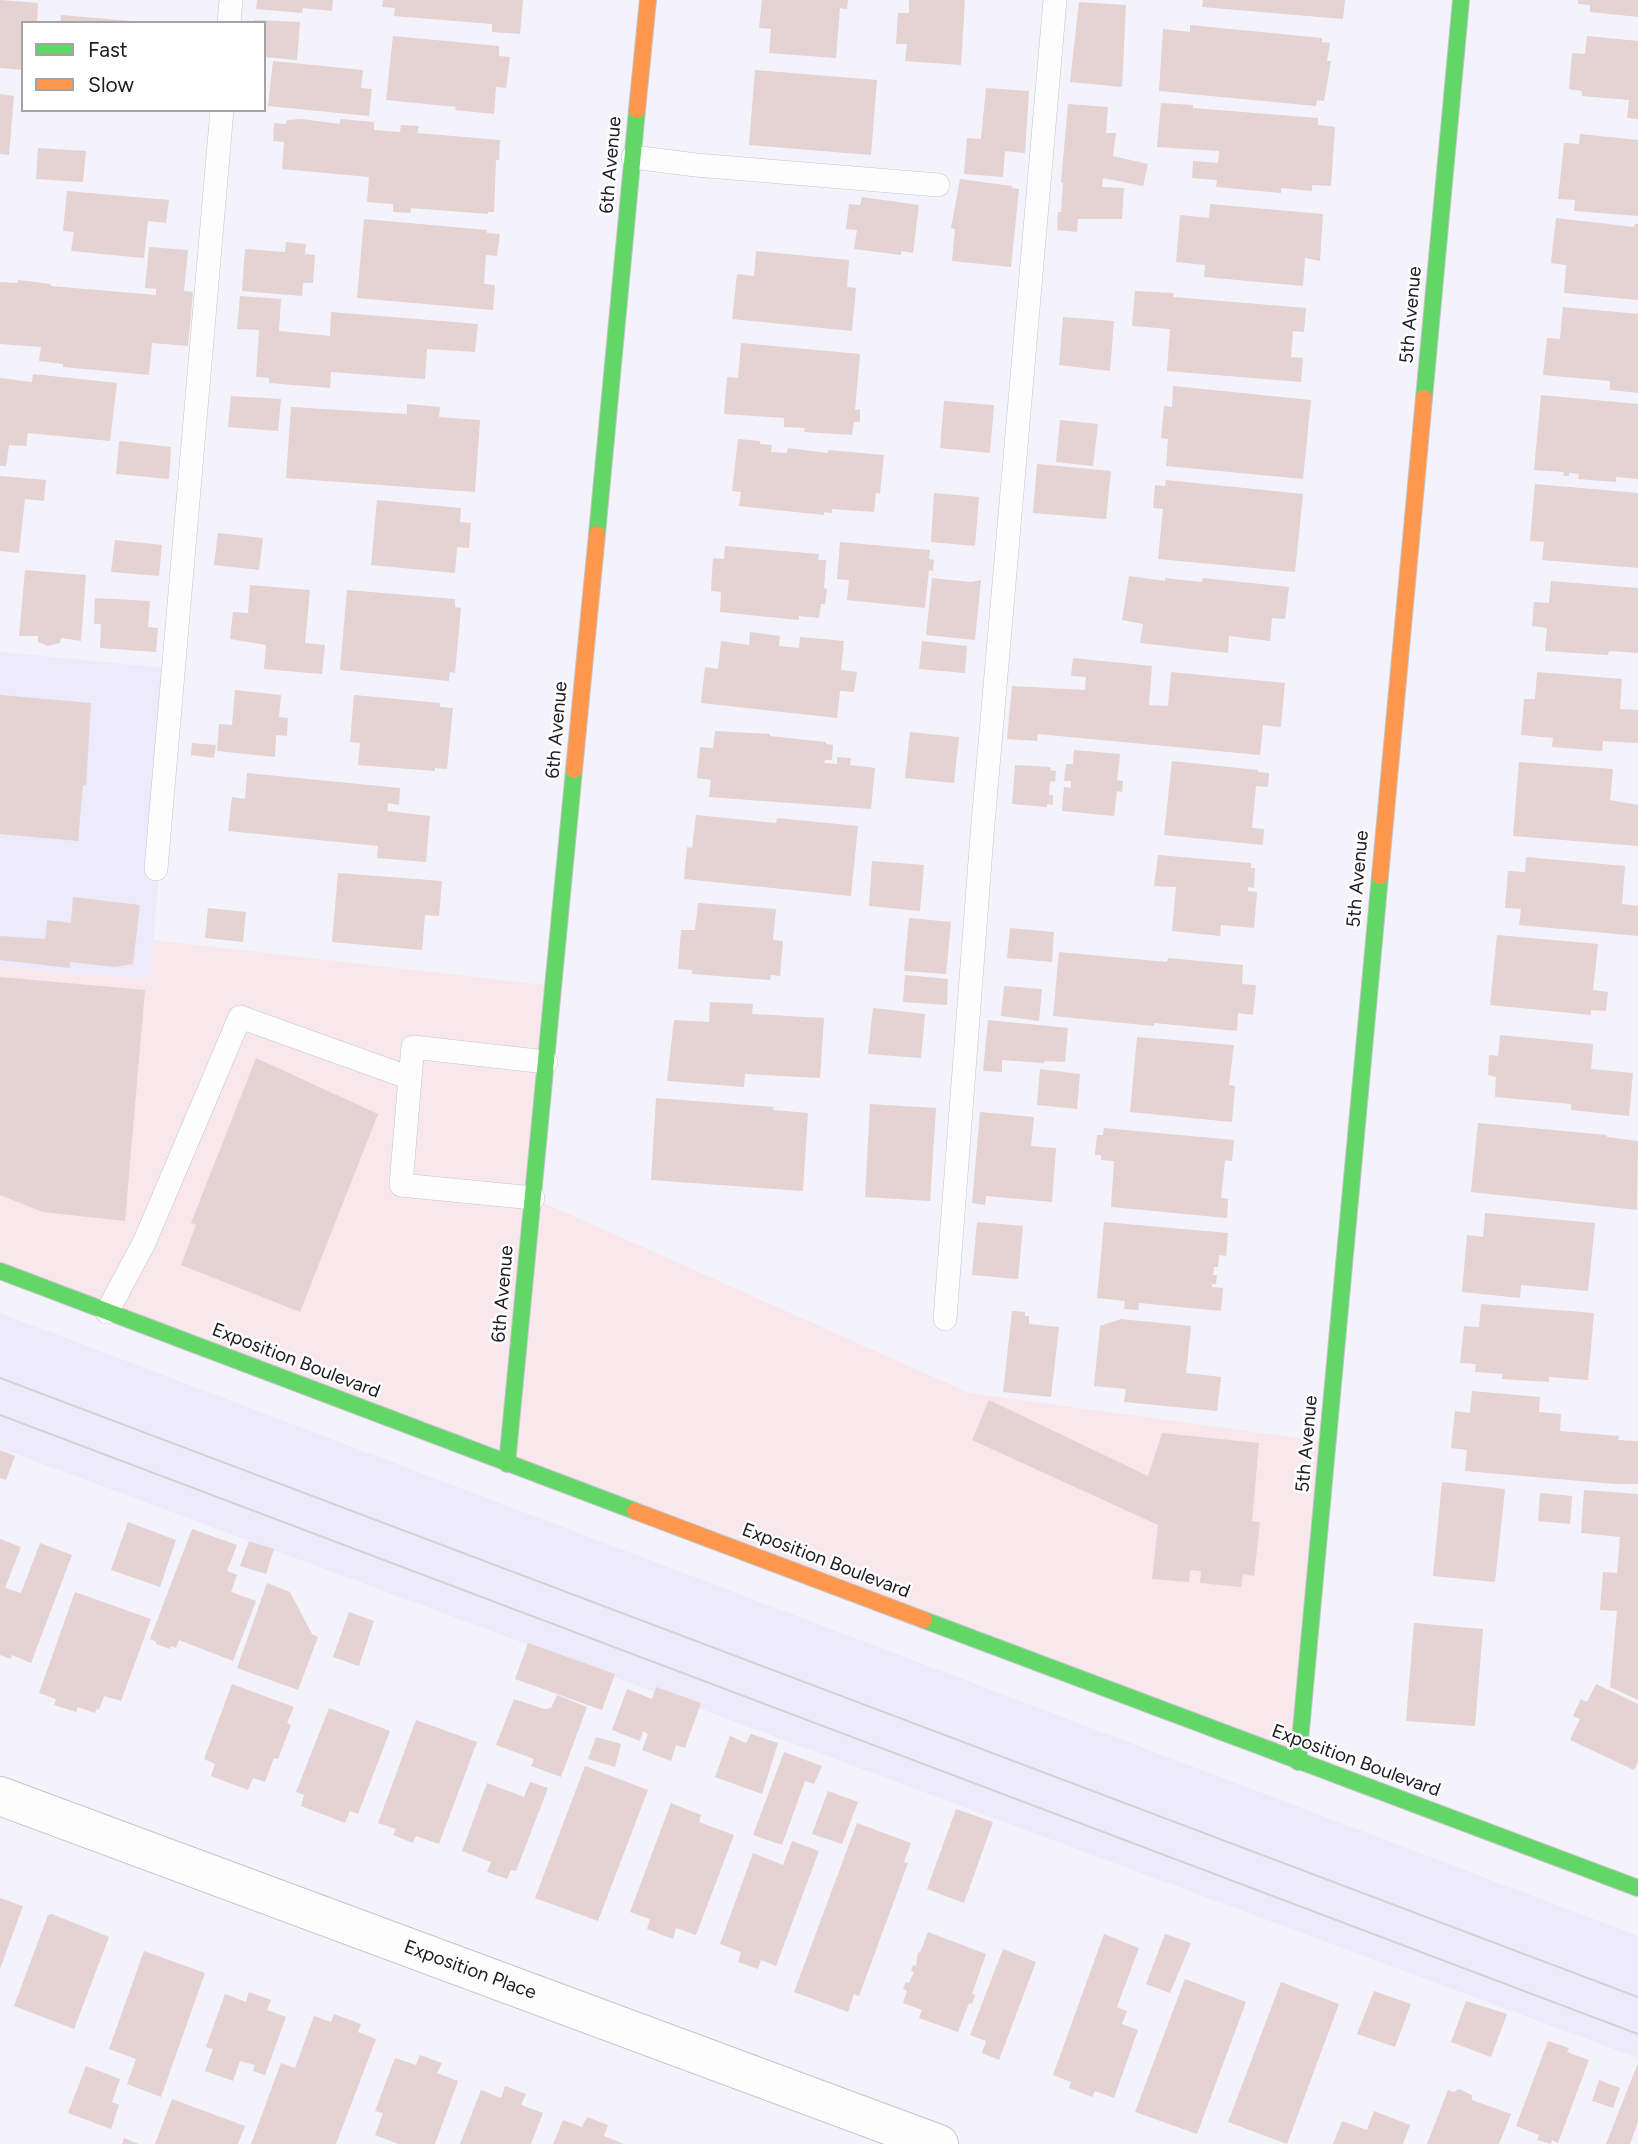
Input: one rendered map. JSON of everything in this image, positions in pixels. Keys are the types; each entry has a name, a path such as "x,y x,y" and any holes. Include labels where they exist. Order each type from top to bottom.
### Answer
{"street":[{"name":"6th Avenue","path":"507,1464 648,0"},
{"name":"5th Avenue","path":"1298,1762 1461,0"},
{"name":"Exposition Boulevard","path":"0,1271 1638,1888"},
{"name":"Exposition Place","path":"0,1796 939,2144"}],"lane":[{"path":"229,21 232,0"},
{"path":"945,1319 982,835 1055,0"},
{"path":"156,869 222,112"},
{"path":"633,157 696,165 939,185"},
{"path":"107,1312 144,1243 240,1017 410,1078"},
{"path":"533,1198 401,1185 410,1078 413,1047 546,1062"}],"shaded area":[{"path":"0,652 176,669 150,979 0,967"},
{"path":"153,940 553,986 533,1198 969,1393 1328,1442 1298,1762 0,1271 0,967 149,979"},
{"path":"0,1313 1638,1936 1638,2058 0,1448"}],"building":[{"path":"0,0 38,3 37,21 21,21 21,70 0,68"},
{"path":"257,0 333,0 332,11 303,8 302,13 256,9"},
{"path":"383,0 523,0 520,34 492,32 492,24 394,16 395,8 382,7"},
{"path":"762,0 848,0 847,9 840,8 836,58 769,53 771,29 759,28"},
{"path":"909,0 965,0 961,65 905,61 907,44 896,44 898,13 909,13"},
{"path":"1203,0 1345,0 1343,19 1202,7"},
{"path":"1578,0 1638,0 1638,17 1590,12 1590,5 1578,4"},
{"path":"1079,2 1126,5 1122,87 1070,82"},
{"path":"61,15 132,21 60,21"},
{"path":"255,20 300,22 297,60 266,57 266,21"},
{"path":"1190,25 1322,38 1322,42 1330,43 1327,61 1331,61 1324,101 1317,100 1316,106 1159,91 1163,29 1190,32"},
{"path":"393,36 499,46 499,56 510,57 506,88 496,87 494,114 386,100"},
{"path":"1587,36 1638,41 1638,119 1627,118 1629,100 1582,96 1582,91 1569,89 1572,53 1585,54"},
{"path":"273,61 363,70 361,88 372,89 369,116 268,106"},
{"path":"755,70 877,80 871,155 749,145"},
{"path":"986,88 1029,91 1025,153 1005,151 1003,177 964,174 967,138 981,139"},
{"path":"0,94 14,96 9,155 0,154"},
{"path":"1161,103 1318,118 1318,125 1335,127 1331,186 1312,185 1312,191 1281,188 1281,193 1216,187 1217,180 1192,178 1193,161 1218,163 1219,151 1157,147"},
{"path":"1068,104 1108,107 1106,133 1116,133 1113,156 1148,164 1143,186 1103,178 1102,187 1124,188 1122,219 1078,219 1077,232 1057,230 1058,212 1061,212"},
{"path":"302,119 340,124 340,119 374,122 374,130 400,132 401,125 419,126 417,133 500,140 499,160 496,160 494,212 488,214 411,208 410,213 393,212 393,204 367,202 369,177 282,169 284,142 273,141 274,123 286,124 287,120"},
{"path":"1580,134 1638,140 1638,216 1574,211 1575,200 1558,199 1564,143 1579,144"},
{"path":"38,148 86,151 83,182 36,179"},
{"path":"960,179 1019,189 1011,267 952,261 955,229 951,228"},
{"path":"67,191 169,200 166,223 148,221 144,258 71,251 74,232 63,231"},
{"path":"862,197 919,205 913,253 901,251 901,255 854,249 857,230 846,229 849,204 860,205"},
{"path":"1210,204 1323,214 1320,261 1305,258 1303,286 1204,277 1205,265 1176,262 1180,215 1209,218"},
{"path":"1556,218 1634,227 1638,224 1638,300 1564,293 1566,265 1551,263"},
{"path":"364,219 487,230 487,233 500,234 497,256 486,255 484,284 495,285 493,310 357,298"},
{"path":"286,242 306,244 305,254 315,255 313,283 303,283 302,296 242,291 245,249 285,252"},
{"path":"149,247 188,250 184,291 193,292 188,346 152,343 149,375 63,367 63,364 39,361 41,347 0,344 0,282 17,283 18,280 51,286 156,295 156,289 145,288"},
{"path":"756,251 849,260 847,287 856,288 852,331 732,319 737,274 754,276"},
{"path":"1135,291 1174,293 1173,297 1306,308 1304,332 1293,331 1291,357 1303,358 1301,382 1167,371 1170,329 1132,326"},
{"path":"240,296 281,299 279,331 330,336 331,312 478,324 475,352 427,349 425,379 331,372 330,388 269,383 269,378 256,377 259,330 237,329"},
{"path":"1563,307 1638,314 1638,393 1610,390 1610,381 1543,375 1547,338 1560,339"},
{"path":"1063,317 1114,321 1110,371 1059,365"},
{"path":"741,343 860,354 855,410 860,409 860,422 854,422 852,435 804,432 805,428 784,427 784,418 724,414 727,377 738,378"},
{"path":"33,374 117,383 110,441 28,433 26,446 9,445 6,466 0,466 0,378 32,382"},
{"path":"1173,386 1311,400 1303,479 1166,466 1168,439 1161,438 1164,406 1172,407"},
{"path":"1541,395 1638,404 1638,479 1616,477 1616,482 1578,479 1579,474 1569,473 1569,476 1563,476 1564,472 1534,470"},
{"path":"231,396 281,399 278,431 228,427"},
{"path":"944,401 994,405 990,453 940,448"},
{"path":"407,404 440,407 439,417 480,420 475,492 286,478 291,407 407,414"},
{"path":"1060,420 1098,424 1093,466 1056,462"},
{"path":"738,439 772,445 771,452 787,453 788,448 884,455 880,494 876,493 874,512 832,509 832,513 824,512 824,515 739,506 741,492 732,491"},
{"path":"119,441 171,447 169,479 116,474"},
{"path":"1037,464 1111,471 1106,519 1033,513"},
{"path":"0,476 46,480 44,501 25,499 19,553 0,551"},
{"path":"1166,480 1303,494 1295,572 1158,559 1163,509 1153,508 1155,485 1165,486"},
{"path":"1535,484 1638,493 1638,568 1542,560 1544,542 1530,541"},
{"path":"934,493 979,497 975,546 931,542"},
{"path":"377,500 461,508 460,522 471,523 469,548 457,547 455,573 371,565"},
{"path":"218,533 263,538 259,570 214,565"},
{"path":"115,540 162,545 159,576 111,572"},
{"path":"840,542 930,550 929,559 934,560 933,571 929,570 925,608 847,600 849,580 837,579"},
{"path":"725,546 819,554 818,560 826,560 824,588 827,589 819,618 799,616 799,620 720,612 721,592 711,591 713,558 724,559"},
{"path":"25,570 86,575 81,641 61,638 60,643 48,646 38,642 38,636 19,636"},
{"path":"1129,576 1202,582 1203,578 1289,587 1285,619 1272,618 1270,641 1229,636 1228,653 1140,643 1143,624 1122,620"},
{"path":"932,578 971,582 981,580 975,640 926,635"},
{"path":"1551,581 1638,588 1638,653 1609,651 1608,655 1545,651 1547,628 1532,626 1534,602 1549,603"},
{"path":"250,585 310,590 305,643 325,645 322,674 264,669 266,645 230,639 233,612 248,613"},
{"path":"347,590 455,599 455,607 461,608 455,673 450,672 449,681 340,670"},
{"path":"95,598 150,601 148,627 158,628 156,652 100,648 101,624 94,624"},
{"path":"750,632 780,636 779,646 799,648 800,637 844,641 841,670 857,672 854,692 840,691 837,718 701,703 705,667 718,669 721,641 749,645"},
{"path":"922,641 967,646 965,673 919,669"},
{"path":"1073,658 1152,666 1149,705 1168,706 1171,672 1285,683 1281,727 1263,725 1260,755 1038,734 1037,741 1007,739 1012,686 1085,690 1086,677 1071,676"},
{"path":"1537,672 1622,679 1620,709 1638,710 1638,743 1603,741 1602,751 1552,747 1553,738 1521,735 1524,699 1535,699"},
{"path":"235,690 281,695 279,717 288,718 287,736 276,735 275,757 217,751 219,724 232,725"},
{"path":"0,695 91,703 86,786 83,785 78,841 0,834"},
{"path":"354,695 440,703 440,707 453,708 447,769 435,768 435,771 358,765 360,743 350,742"},
{"path":"715,731 770,734 833,745 832,760 825,760 824,763 837,764 837,757 851,758 850,765 875,768 871,809 709,797 711,780 697,778 700,747 713,748"},
{"path":"910,732 959,737 954,783 905,778"},
{"path":"192,743 216,745 214,758 191,755"},
{"path":"1074,750 1120,754 1117,780 1123,781 1122,792 1117,791 1114,816 1062,811 1064,787 1071,788 1071,781 1064,781 1066,764 1073,764"},
{"path":"1172,761 1269,773 1268,787 1256,786 1252,828 1264,829 1263,845 1164,835"},
{"path":"1519,762 1613,769 1610,800 1638,805 1638,846 1513,836"},
{"path":"1015,765 1050,767 1050,770 1056,771 1055,782 1050,781 1049,795 1053,795 1053,805 1047,804 1047,807 1012,804"},
{"path":"247,773 400,788 399,805 388,803 387,811 430,816 426,862 377,858 378,846 228,831 232,797 245,799"},
{"path":"696,815 776,823 777,818 858,826 851,896 684,879 687,847 692,848"},
{"path":"1158,855 1251,863 1251,868 1255,868 1254,888 1248,887 1248,891 1257,892 1254,928 1221,925 1220,936 1172,931 1176,887 1154,886"},
{"path":"1526,857 1625,866 1622,904 1638,906 1638,936 1519,925 1521,909 1505,908 1508,871 1525,872"},
{"path":"872,861 924,865 920,911 869,906"},
{"path":"338,873 442,881 439,916 425,915 422,950 332,942"},
{"path":"73,897 140,905 133,964 115,967 70,962 70,968 0,960 0,936 45,939 47,920 71,923"},
{"path":"698,903 776,909 773,940 783,941 780,976 771,975 770,980 692,974 692,970 678,969 681,930 695,930"},
{"path":"208,908 246,912 243,942 205,938"},
{"path":"909,918 951,922 946,974 904,971"},
{"path":"1010,928 1054,932 1052,962 1007,958"},
{"path":"1497,935 1598,944 1593,990 1608,992 1606,1011 1591,1010 1591,1015 1490,1005"},
{"path":"1059,952 1167,962 1168,958 1243,965 1242,984 1256,985 1253,1015 1238,1013 1237,1031 1053,1016"},
{"path":"905,975 948,979 947,1005 903,1002"},
{"path":"0,977 145,990 125,1221 43,1212 0,1195"},
{"path":"1004,986 1042,989 1039,1021 1001,1016"},
{"path":"710,1002 753,1004 752,1014 824,1018 820,1078 745,1074 744,1087 667,1081 674,1020 709,1022"},
{"path":"873,1008 925,1014 921,1058 868,1054"},
{"path":"988,1020 1068,1028 1065,1062 1002,1060 1002,1072 983,1071"},
{"path":"1500,1035 1593,1044 1591,1069 1633,1073 1629,1116 1571,1110 1571,1104 1495,1097 1496,1077 1488,1075 1489,1055 1498,1056"},
{"path":"1137,1037 1234,1045 1229,1085 1235,1086 1232,1122 1130,1112"},
{"path":"256,1058 378,1114 300,1312 181,1265 196,1225 191,1223"},
{"path":"1040,1069 1080,1074 1077,1109 1037,1105"},
{"path":"656,1098 774,1107 773,1110 808,1113 803,1191 651,1180"},
{"path":"870,1104 936,1108 930,1201 865,1197"},
{"path":"980,1112 1034,1117 1031,1146 1056,1148 1052,1202 986,1196 985,1205 972,1203"},
{"path":"1478,1123 1607,1135 1638,1141 1637,1210 1471,1192"},
{"path":"1104,1128 1234,1140 1232,1161 1225,1160 1221,1198 1228,1199 1227,1218 1111,1207 1114,1161 1101,1160 1101,1155 1095,1155 1097,1135 1103,1135"},
{"path":"1485,1213 1595,1223 1588,1291 1521,1285 1520,1298 1462,1292 1467,1235 1483,1237"},
{"path":"977,1222 1023,1226 1018,1279 972,1275"},
{"path":"1104,1222 1228,1233 1226,1256 1219,1255 1218,1267 1214,1267 1213,1275 1217,1275 1216,1284 1212,1284 1212,1287 1223,1288 1221,1311 1139,1303 1138,1310 1124,1309 1125,1301 1097,1298"},
{"path":"1481,1304 1594,1313 1588,1380 1549,1377 1549,1382 1502,1379 1503,1374 1475,1372 1476,1364 1460,1363 1464,1326 1479,1327"},
{"path":"1012,1311 1025,1312 1025,1316 1029,1316 1029,1324 1059,1327 1051,1397 1003,1392"},
{"path":"1121,1319 1191,1326 1186,1373 1221,1377 1217,1411 1124,1402 1126,1389 1094,1386 1100,1326"},
{"path":"1472,1391 1540,1397 1539,1412 1561,1414 1560,1431 1619,1436 1618,1440 1638,1441 1638,1484 1465,1471 1467,1450 1451,1448 1455,1411 1470,1413"},
{"path":"989,1400 1148,1476 1162,1433 1259,1443 1252,1521 1260,1522 1254,1576 1243,1574 1241,1587 1200,1583 1201,1571 1190,1570 1189,1582 1152,1579 1158,1525 972,1440"},
{"path":"0,1450 15,1456 6,1480 0,1478"},
{"path":"1442,1482 1505,1489 1495,1582 1433,1576"},
{"path":"1584,1490 1638,1494 1638,1700 1610,1687 1617,1611 1600,1610 1603,1572 1617,1573 1620,1537 1581,1533"},
{"path":"1540,1493 1572,1496 1570,1524 1538,1521"},
{"path":"128,1522 176,1540 160,1587 111,1570"},
{"path":"192,1529 237,1545 227,1571 237,1575 231,1592 256,1601 233,1661 179,1640 176,1648 171,1646 170,1649 150,1639"},
{"path":"0,1539 21,1547 5,1588 21,1593 40,1543 72,1555 31,1663 12,1655 11,1659 0,1655"},
{"path":"249,1541 274,1549 266,1574 240,1566"},
{"path":"267,1583 290,1592 312,1634 318,1637 298,1690 237,1668"},
{"path":"75,1592 151,1619 121,1701 104,1696 99,1710 97,1708 95,1713 78,1707 76,1712 54,1705 56,1699 39,1693"},
{"path":"349,1612 374,1621 359,1666 333,1657"},
{"path":"1414,1623 1483,1629 1475,1726 1406,1721"},
{"path":"528,1643 615,1674 602,1710 515,1679"},
{"path":"232,1684 294,1707 287,1723 291,1725 278,1759 274,1758 265,1782 253,1778 248,1790 211,1776 215,1764 204,1759"},
{"path":"1596,1684 1638,1704 1638,1762 1634,1770 1570,1740 1580,1719 1573,1716 1581,1699 1587,1702"},
{"path":"656,1687 701,1703 685,1748 676,1745 671,1761 642,1750 648,1734 643,1731 640,1741 612,1730 627,1689 652,1699"},
{"path":"557,1695 587,1707 561,1777 531,1766 534,1759 496,1745 514,1699 544,1709 551,1708"},
{"path":"329,1708 390,1731 358,1814 350,1811 345,1823 301,1806 304,1795 296,1792"},
{"path":"416,1720 477,1742 439,1844 416,1836 413,1843 393,1835 396,1829 378,1823"},
{"path":"751,1734 778,1743 762,1794 715,1777 730,1736 746,1743"},
{"path":"596,1737 621,1744 615,1767 588,1759"},
{"path":"784,1752 822,1766 814,1784 805,1781 782,1845 753,1835"},
{"path":"585,1766 648,1790 598,1921 535,1898"},
{"path":"530,1782 548,1788 516,1871 511,1870 507,1879 487,1872 491,1862 462,1851 487,1783 524,1797"},
{"path":"828,1791 858,1802 842,1844 812,1834"},
{"path":"671,1803 701,1815 699,1822 734,1835 696,1935 676,1928 673,1939 647,1929 650,1919 630,1912"},
{"path":"956,1809 993,1822 964,1903 927,1889"},
{"path":"857,1823 911,1843 904,1862 908,1863 859,1996 854,1994 848,2012 794,1992"},
{"path":"792,1841 819,1851 776,1966 761,1960 758,1969 738,1962 741,1952 720,1944 753,1853 783,1865"},
{"path":"0,1898 23,1906 0,1969"},
{"path":"52,1914 109,1937 74,2029 14,2006 48,1915"},
{"path":"928,1932 986,1954 972,1994 975,1995 972,2004 969,2003 958,2032 919,2018 922,2010 903,2003 907,1991 903,1989 914,1972 911,1971 913,1965 916,1966 918,1952 920,1953"},
{"path":"1104,1934 1139,1948 1117,2007 1127,2011 1122,2024 1138,2030 1114,2098 1095,2091 1092,2097 1069,2088 1071,2082 1053,2075"},
{"path":"1165,1934 1191,1943 1170,1993 1146,1984"},
{"path":"1003,1949 1036,1962 999,2060 982,2053 986,2041 970,2035"},
{"path":"144,1951 205,1973 161,2097 127,2084 136,2059 109,2049"},
{"path":"1185,1979 1246,2002 1197,2134 1135,2112"},
{"path":"1281,1982 1339,2004 1287,2144 1228,2122"},
{"path":"1374,1991 1411,2004 1395,2047 1357,2034"},
{"path":"249,1992 271,2000 267,2010 286,2017 265,2075 253,2071 255,2065 240,2061 233,2081 205,2071 213,2049 206,2047 225,1994 246,2002"},
{"path":"1466,2001 1507,2014 1491,2057 1451,2042"},
{"path":"334,2014 361,2024 358,2032 376,2039 336,2144 251,2144 281,2063 295,2068 314,2016 331,2022"},
{"path":"1548,2041 1569,2048 1567,2052 1589,2060 1558,2143 1552,2140 1551,2144 1537,2140 1539,2135 1516,2126"},
{"path":"420,2055 442,2063 437,2073 458,2081 435,2144 398,2144 375,2135 383,2113 375,2111 395,2058 416,2065"},
{"path":"1638,2063 1638,2122 1630,2144 1606,2144"},
{"path":"86,2066 120,2079 112,2102 119,2105 111,2129 68,2113"},
{"path":"1599,2080 1620,2088 1613,2108 1592,2101"},
{"path":"505,2086 526,2094 521,2105 543,2113 531,2144 460,2144 481,2090 501,2098"},
{"path":"1459,2089 1472,2095 1472,2100 1511,2114 1499,2144 1427,2144 1448,2090 1454,2092"},
{"path":"172,2099 245,2126 238,2144 155,2144"},
{"path":"1374,2111 1410,2125 1403,2144 1333,2144 1342,2121 1367,2130"},
{"path":"587,2117 608,2125 604,2136 624,2144 553,2144 563,2120 582,2127"},
{"path":"124,2138 139,2144 122,2144"}],"tram line":[{"path":"0,1378 1638,1997"},
{"path":"0,1415 1638,2034"}],"traffic: fast":[{"path":"1424,398 1461,0"},
{"path":"597,534 637,110"},
{"path":"507,1464 574,770"},
{"path":"1298,1762 1380,876"},
{"path":"0,1271 635,1511"},
{"path":"924,1620 1638,1888"}],"traffic: slow":[{"path":"637,110 648,0"},
{"path":"1380,876 1424,398"},
{"path":"574,770 597,534"},
{"path":"635,1511 924,1620"}]}
